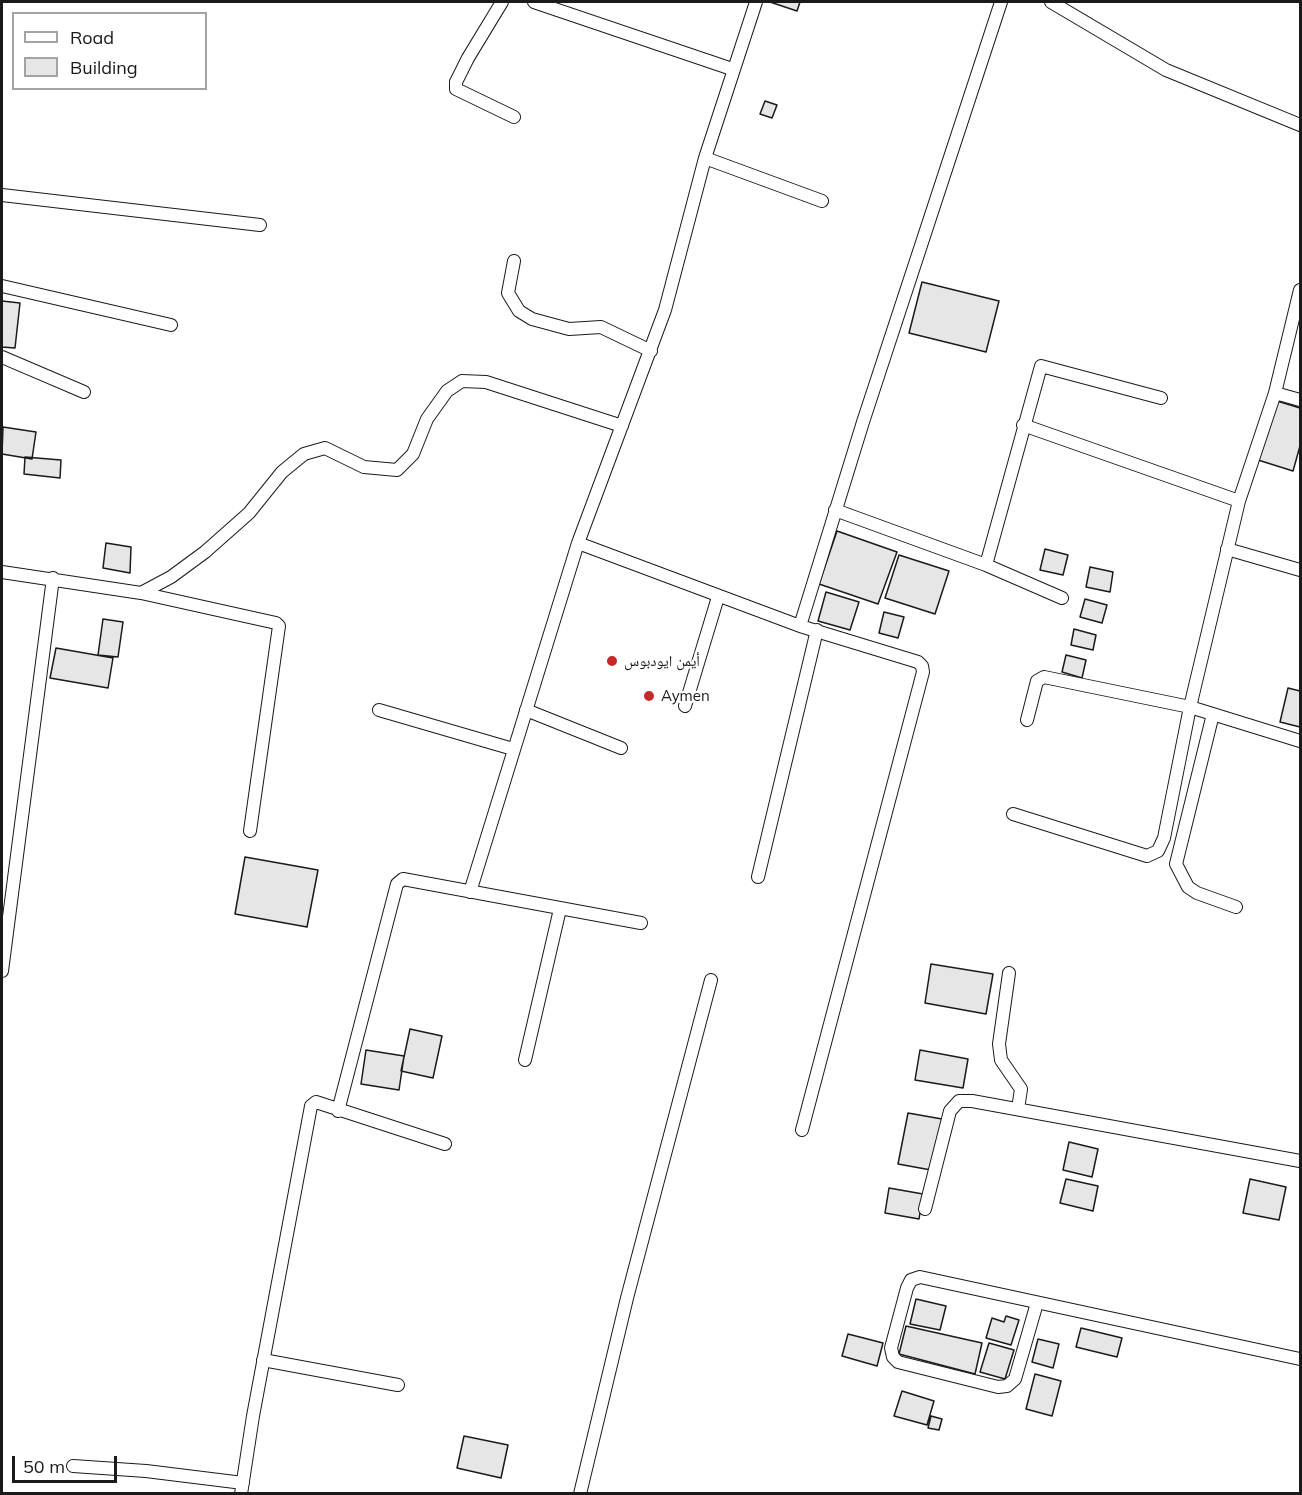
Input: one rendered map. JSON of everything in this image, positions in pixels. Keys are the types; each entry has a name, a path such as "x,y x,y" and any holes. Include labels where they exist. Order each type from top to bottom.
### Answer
{"street":[{"path":"501,2 468,58 456,82 456,89 514,117"},
{"path":"534,2 732,69"},
{"path":"470,892 578,543 651,351 705,158 732,69 756,2"},
{"path":"800,626 835,510 1001,2"},
{"path":"1051,2 1166,70 1300,125"},
{"path":"705,158 822,201"},
{"path":"2,195 260,225"},
{"path":"514,261 508,293 519,311 532,319 569,329 601,327 651,351"},
{"path":"2,286 171,325"},
{"path":"1013,814 1147,856 1158,851 1164,838 1190,707 1239,501 1275,393 1300,290"},
{"path":"2,357 84,392"},
{"path":"986,565 1023,424 1041,366 1161,398"},
{"path":"141,593 171,577 205,552 249,513 282,472 304,454 325,448 364,467 397,470 412,454 426,419 447,391 462,381 486,382 622,426"},
{"path":"1275,393 1300,400"},
{"path":"1023,424 1239,501"},
{"path":"835,510 986,565 1062,598"},
{"path":"578,543 800,626 918,662 923,672 802,1130"},
{"path":"1227,549 1300,570"},
{"path":"2,572 141,593 276,623 279,626 250,831"},
{"path":"2,971 53,578"},
{"path":"685,706 718,597"},
{"path":"758,877 818,630"},
{"path":"1027,720 1037,681 1044,676 1190,707 1300,741"},
{"path":"379,710 513,749"},
{"path":"525,710 621,748"},
{"path":"1213,714 1176,864 1188,887 1197,893 1236,907"},
{"path":"338,1111 397,884 403,879 641,923"},
{"path":"525,1059 560,909"},
{"path":"1009,973 999,1044 1001,1060 1022,1089 1018,1109"},
{"path":"580,1494 627,1298 711,980"},
{"path":"925,1209 954,1104 959,1101 1018,1109 1300,1161"},
{"path":"73,1466 146,1471 242,1488 263,1360 311,1106 316,1102 338,1111 446,1144"},
{"path":"1037,1303 1015,1378 1007,1386 998,1387 909,1365 898,1362 893,1357 891,1348 907,1288 911,1280 920,1277 1300,1359"},
{"path":"263,1360 398,1385"}],"building":[{"path":"770,2 800,2 797,11"},
{"path":"765,101 777,105 772,118 760,114"},
{"path":"922,282 999,301 986,352 909,333"},
{"path":"2,301 20,303 15,348 2,347"},
{"path":"1277,401 1300,408 1300,446 1293,471 1258,460"},
{"path":"3,427 36,432 32,459 2,454"},
{"path":"25,457 61,460 60,478 24,474"},
{"path":"837,531 897,552 878,604 819,584"},
{"path":"106,543 131,547 130,573 103,568"},
{"path":"1045,549 1068,555 1063,575 1040,570"},
{"path":"899,555 949,571 935,614 885,598"},
{"path":"1090,567 1113,572 1110,592 1086,587"},
{"path":"826,592 859,602 850,630 818,621"},
{"path":"1085,599 1107,605 1102,623 1080,617"},
{"path":"884,612 904,617 898,638 879,633"},
{"path":"103,619 123,622 118,657 98,655"},
{"path":"1074,629 1096,635 1093,650 1071,645"},
{"path":"56,648 113,658 108,688 50,678"},
{"path":"1066,655 1086,660 1082,678 1062,672"},
{"path":"1288,688 1300,691 1300,727 1280,722"},
{"path":"245,857 318,870 307,927 235,914"},
{"path":"931,964 993,974 986,1014 925,1003"},
{"path":"410,1029 442,1036 433,1078 401,1071"},
{"path":"366,1050 404,1056 399,1090 361,1084"},
{"path":"920,1050 968,1059 963,1088 915,1080"},
{"path":"908,1113 942,1119 931,1170 898,1164"},
{"path":"1069,1142 1098,1149 1092,1177 1063,1170"},
{"path":"1066,1179 1098,1186 1093,1211 1060,1203"},
{"path":"1250,1179 1286,1187 1279,1220 1243,1213"},
{"path":"889,1188 923,1194 919,1219 885,1213"},
{"path":"916,1299 946,1306 940,1330 910,1324"},
{"path":"1006,1316 1019,1320 1011,1345 986,1338 992,1318 1004,1322"},
{"path":"906,1326 982,1343 975,1374 899,1354"},
{"path":"1081,1328 1122,1338 1117,1357 1076,1347"},
{"path":"848,1334 883,1343 877,1366 842,1356"},
{"path":"1038,1339 1059,1344 1053,1368 1032,1362"},
{"path":"989,1343 1014,1350 1005,1379 980,1372"},
{"path":"1035,1374 1061,1381 1052,1416 1026,1409"},
{"path":"902,1391 934,1401 927,1425 894,1416"},
{"path":"931,1416 942,1419 939,1430 928,1428"},
{"path":"464,1436 508,1445 501,1478 457,1468"}],"place":[{"name":"أيمن ايودبوس","path":"612,661"},
{"name":"Aymen","path":"649,696"}]}
